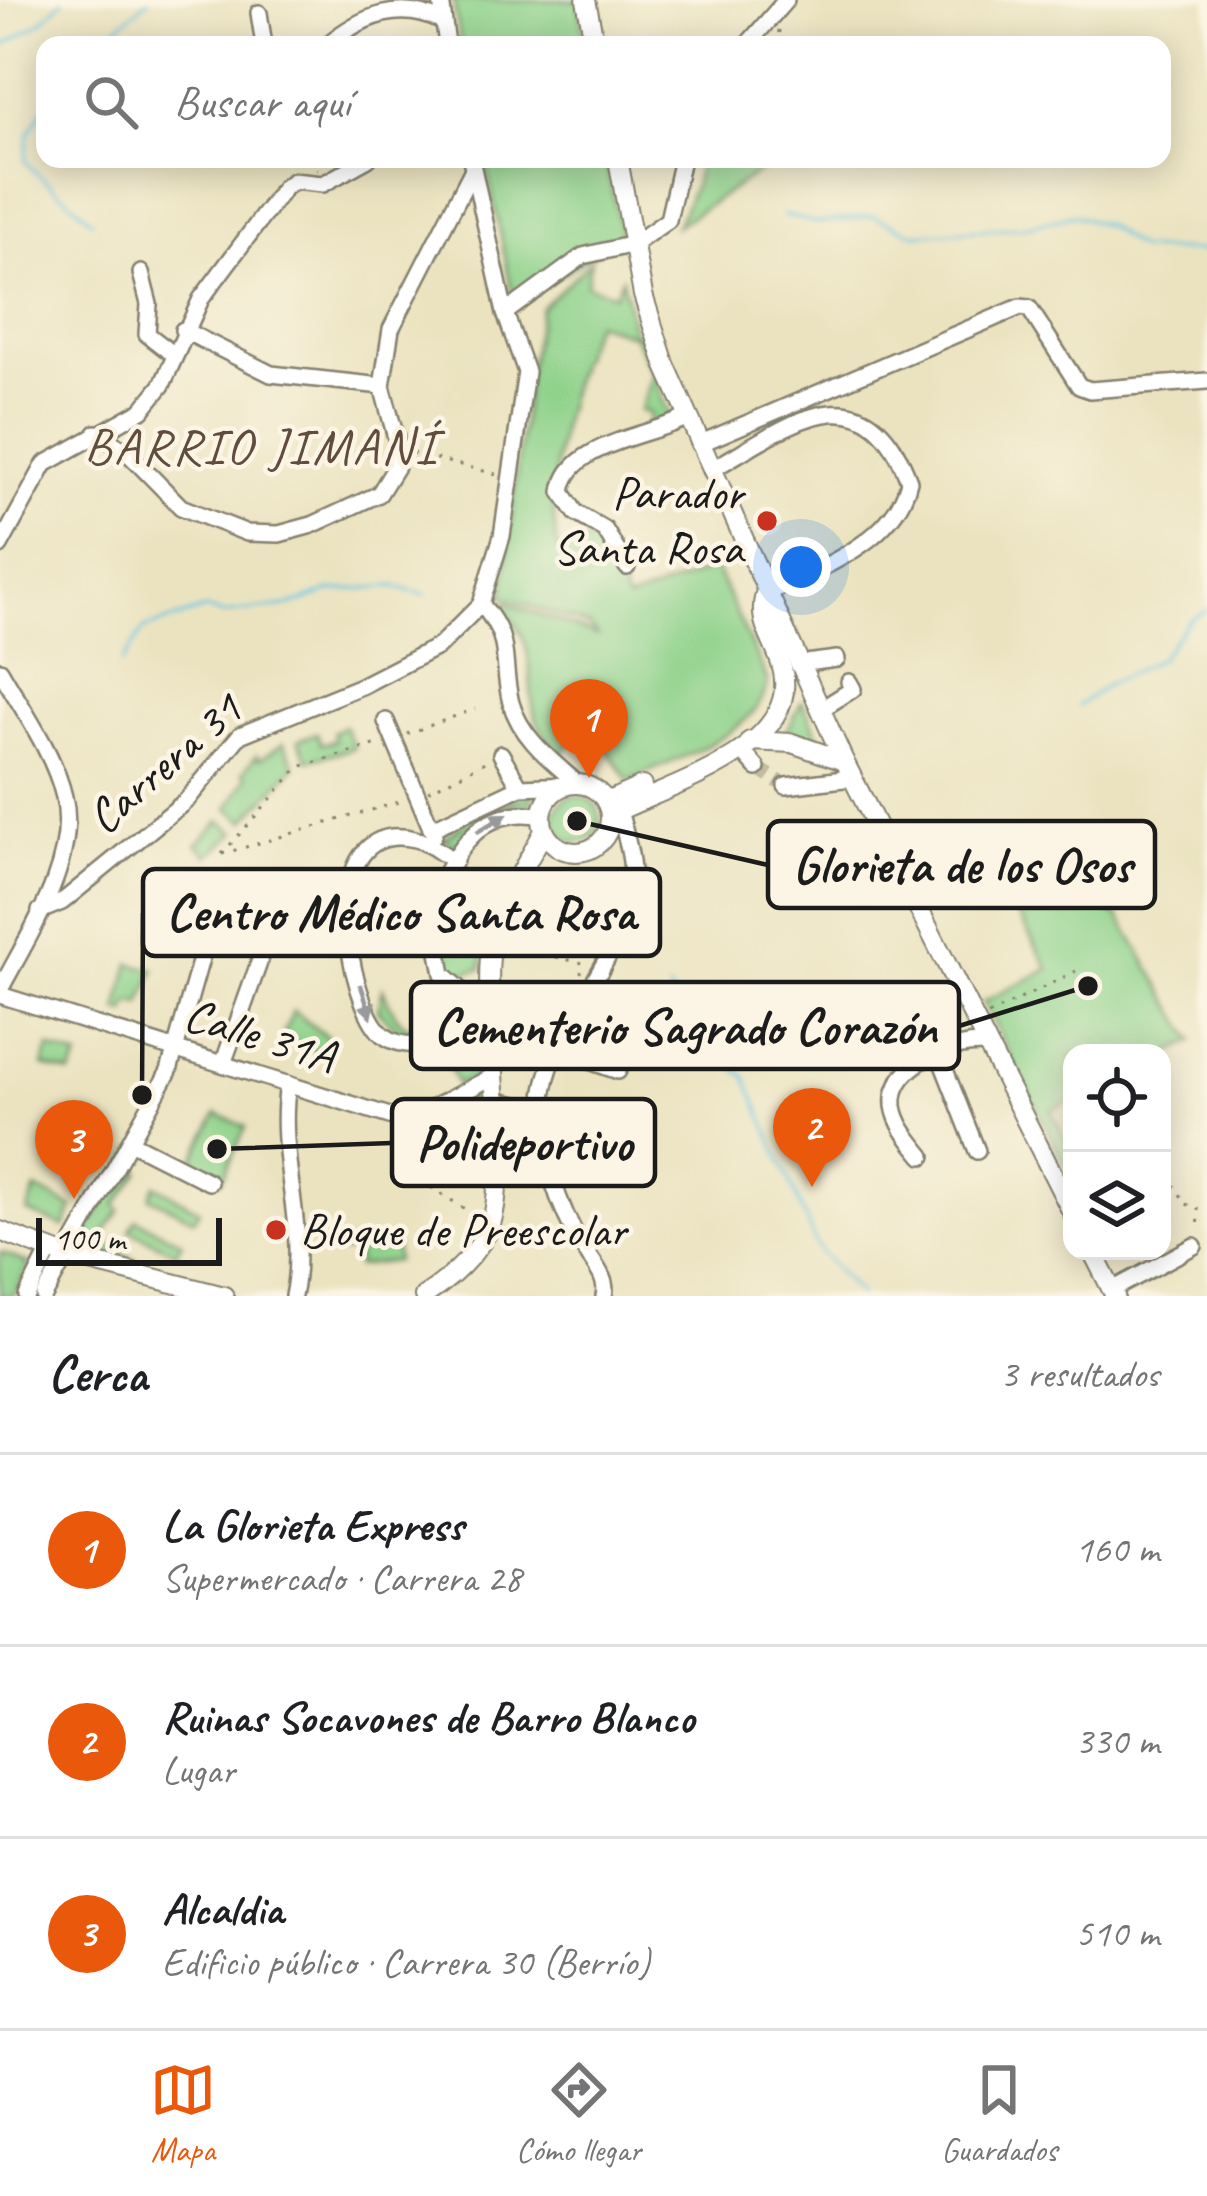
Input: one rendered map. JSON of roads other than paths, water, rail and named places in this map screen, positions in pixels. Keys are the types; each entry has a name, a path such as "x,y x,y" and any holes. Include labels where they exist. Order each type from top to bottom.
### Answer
{"main road":[{"path":"586,0 593,36"},
{"path":"619,168 648,312 688,417 848,769 1063,1194"},
{"path":"750,746 776,716 784,682 759,615 765,594"},
{"path":"750,746 793,703 799,666"},
{"path":"543,824 563,850 580,852 603,839 612,809 740,742 810,747 848,769"},
{"path":"424,1296 459,1270 490,1228 497,1180 492,943 503,908 552,794 573,784 612,809"},
{"path":"0,1231 57,1252 224,1296"},
{"path":"1096,1260 1113,1293"}],"street":[{"path":"441,0 445,36"},
{"path":"755,36 785,0"},
{"path":"338,36 393,8 428,14 442,22"},
{"path":"259,14 263,36"},
{"path":"0,547 35,476 96,433 142,410 162,385 184,330 288,183 340,178 355,168"},
{"path":"96,433 126,451 181,507 247,533 279,534 312,525 379,494 392,475 399,449 382,386 391,329 471,168"},
{"path":"473,168 506,313 526,372 502,536 481,604 502,630 518,719 573,784"},
{"path":"506,313 583,256 634,244 668,220 680,168"},
{"path":"141,273 149,304 147,334 173,356"},
{"path":"700,443 1020,307 1029,308 1078,386 1090,390 1207,381"},
{"path":"184,330 271,374 382,386"},
{"path":"711,470 811,414 834,409 883,431 900,456 909,481 890,518 844,557 765,594"},
{"path":"627,567 605,530 576,512 562,492 563,477 583,454 651,435 688,417"},
{"name":"Carrera 31","path":"40,911 62,902 187,800 240,735 361,686 439,646 481,604"},
{"path":"799,666 837,659"},
{"path":"0,670 64,794 68,830 40,911 0,992"},
{"path":"820,710 853,689 849,682"},
{"path":"386,721 431,829 449,858"},
{"path":"750,746 757,768"},
{"path":"501,754 520,788"},
{"path":"786,785 848,769"},
{"path":"431,829 520,788 573,784"},
{"path":"605,1292 556,1188 541,1110 555,1049 602,969 628,899 632,873 612,809"},
{"path":"449,858 412,838 388,840 362,854 348,874 344,899 364,998 385,1037 429,1044 459,1031 466,1022 459,988 443,974 430,904 449,858 492,817 517,811 543,824"},
{"path":"26,1296 130,1142 178,1050 206,941"},
{"path":"223,1064 260,960"},
{"name":"Calle 31A","path":"0,992 396,1118 430,1109 492,1077"},
{"path":"459,1031 468,1046 555,1049 618,1071"},
{"path":"923,1156 901,1127 895,1094 922,1061 938,1052 967,1041 988,1045"},
{"path":"938,1052 976,1151"},
{"path":"288,1084 284,1148 297,1248 293,1296"},
{"path":"493,1100 541,1110"},
{"path":"130,1142 209,1182"},
{"path":"1113,1293 1166,1256 1194,1246"},
{"path":"44,1296 57,1252"}],"waterway":[{"path":"0,48 40,23 63,0"},
{"path":"107,36 148,0"},
{"path":"36,122 29,134 26,161 92,221"},
{"path":"783,215 818,223 874,216 914,234 1025,227 1073,215 1107,226 1139,249 1207,251"},
{"path":"122,662 144,629 205,609 223,614 292,605 330,591 392,586 426,595"},
{"path":"1078,706 1108,684 1159,659 1188,621 1207,610"},
{"path":"669,990 700,1040 746,1077 818,1249 860,1296"}],"tunnel":[{"path":"757,768 786,786"}],"place":[{"name":"Parador Santa Rosa","path":"767,521"},
{"name":"La Glorieta Express","path":"589,778"},
{"name":"Glorieta de los Osos","path":"577,821"},
{"name":"Cementerio Sagrado Corazón","path":"1088,986"},
{"name":"Centro Médico Santa Rosa","path":"142,1095"},
{"name":"Polideportivo","path":"217,1149"},
{"name":"Ruinas Socavones de Barro Blanco","path":"812,1187"},
{"name":"Alcaldia","path":"74,1199"},
{"name":"Bloque de Preescolar","path":"276,1230"}],"district":[{"name":"BARRIO JIMANÍ","path":"261,446"}]}
